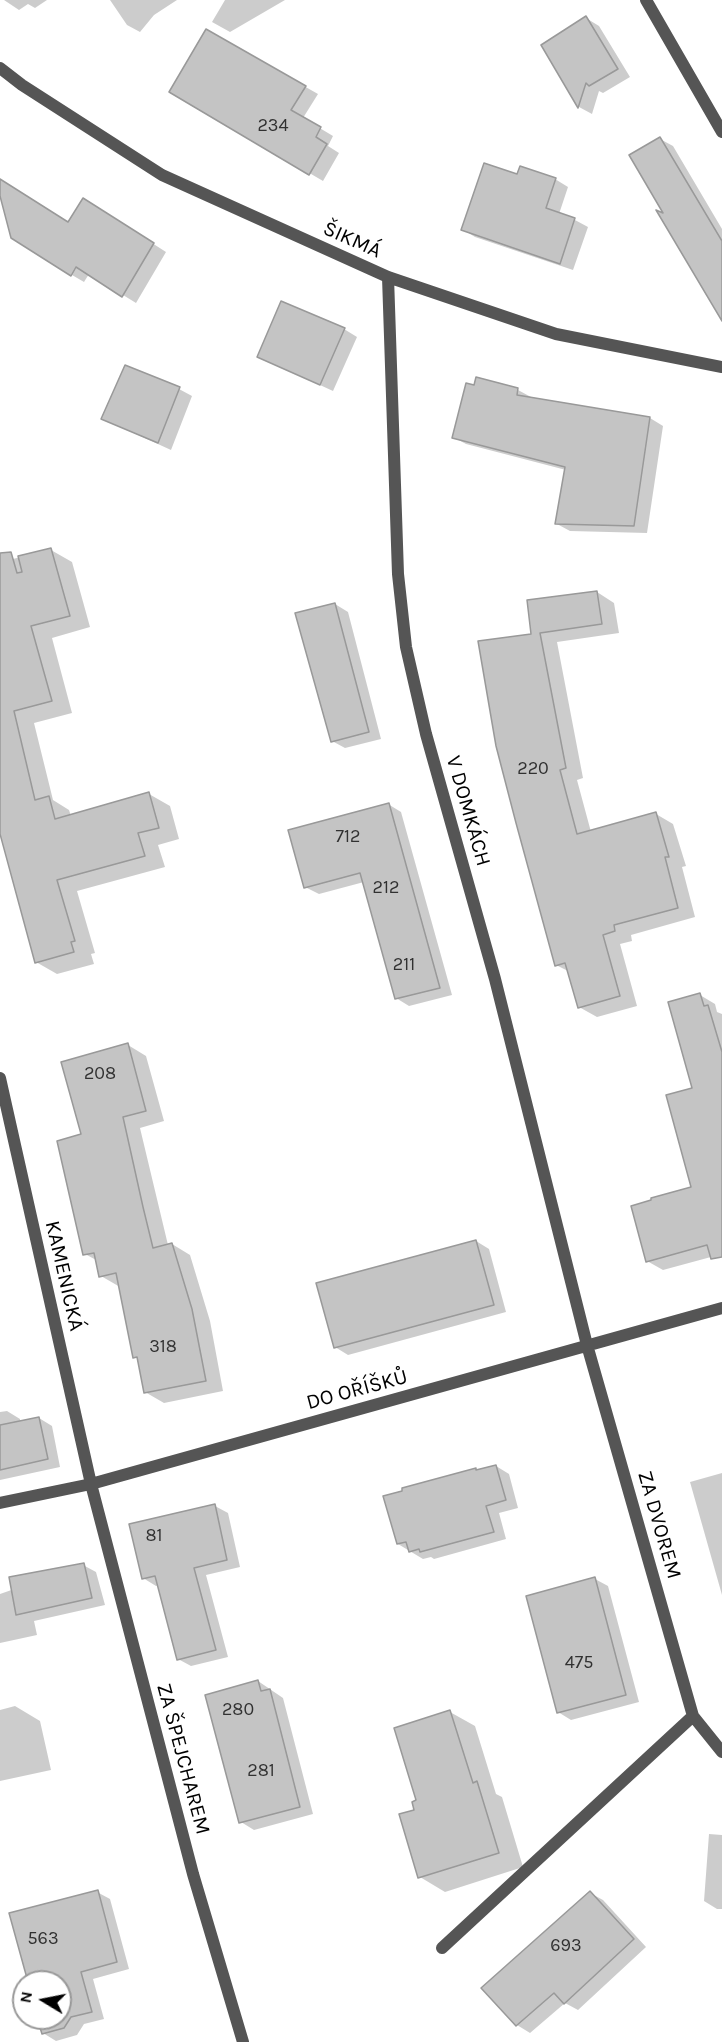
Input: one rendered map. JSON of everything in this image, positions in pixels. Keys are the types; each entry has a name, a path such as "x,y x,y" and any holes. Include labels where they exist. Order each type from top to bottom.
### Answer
{"street":[{"path":"646,0 722,132"},
{"name":"ŠIKMÁ","path":"0,68 22,85 162,175 388,277 556,334 722,367"},
{"name":"V DOMKÁCH","path":"388,277 398,574 406,647 426,734 495,979 587,1345"},
{"name":"KAMENICKÁ","path":"0,1078 91,1484"},
{"name":"DO OŘÍŠKŮ","path":"0,1503 91,1484 722,1308"},
{"name":"ZA DVOREM","path":"587,1345 693,1716 722,1752"},
{"name":"ZA ŠPEJCHAREM","path":"91,1484 193,1874 243,2042"},
{"path":"442,1948 693,1716"}],"building":[{"path":"586,16 618,69 589,86 586,83 578,108 541,45"},
{"path":"206,29 306,86 291,110 321,127 316,137 327,144 309,175 169,92"},
{"path":"660,137 722,241 722,321 656,210 663,213 629,155"},
{"path":"484,163 517,174 520,166 556,178 546,208 575,218 560,264 461,230"},
{"path":"0,179 68,222 83,198 154,243 122,297 76,267 71,276 11,238 0,196"},
{"path":"281,301 345,328 320,385 257,357"},
{"path":"125,365 180,387 158,443 101,419"},
{"path":"476,377 518,388 517,395 650,417 634,526 555,524 565,467 452,438 466,383 474,385"},
{"path":"51,548 70,616 31,626 52,701 14,711 35,800 49,796 55,819 149,792 159,828 138,833 145,856 57,880 75,941 71,942 74,952 35,963 0,834 0,553 11,552 17,573 22,572 18,556"},
{"path":"597,591 602,624 540,633 566,768 560,770 577,834 656,812 669,857 665,857 678,908 614,925 615,931 603,935 620,996 578,1008 565,963 555,966 516,823 496,746 478,641 531,634 527,600"},
{"path":"335,603 369,732 331,742 295,613"},
{"path":"389,803 440,988 395,999 360,873 304,888 288,830"},
{"path":"700,993 704,1006 708,1005 722,1052 722,1257 711,1259 707,1245 646,1262 631,1206 691,1187 666,1095 692,1088 668,1002"},
{"path":"128,1043 146,1111 123,1117 143,1207 153,1248 172,1243 192,1309 206,1381 144,1393 137,1357 133,1358 116,1273 99,1277 94,1253 83,1255 57,1141 81,1134 61,1062"},
{"path":"476,1240 494,1305 334,1348 316,1283"},
{"path":"39,1417 48,1459 0,1470 0,1425"},
{"path":"496,1465 506,1500 486,1506 494,1532 420,1552 419,1549 409,1552 406,1542 397,1544 383,1496 402,1491 402,1488 476,1468 476,1470"},
{"path":"215,1504 227,1560 194,1568 216,1650 177,1660 155,1576 142,1579 129,1524"},
{"path":"84,1563 92,1598 16,1615 9,1577"},
{"path":"595,1577 626,1695 557,1713 526,1596"},
{"path":"258,1680 261,1691 270,1689 300,1807 239,1823 205,1695"},
{"path":"450,1710 473,1783 477,1781 499,1853 418,1878 399,1814 414,1810 412,1802 416,1800 394,1728"},
{"path":"98,1890 117,1962 81,1972 92,2012 72,2017 72,1970 25,1970 9,1913"},
{"path":"590,1891 634,1939 564,2004 554,1993 516,2026 481,1988"},
{"path":"41,2030 57,2030 42,2034"}]}
